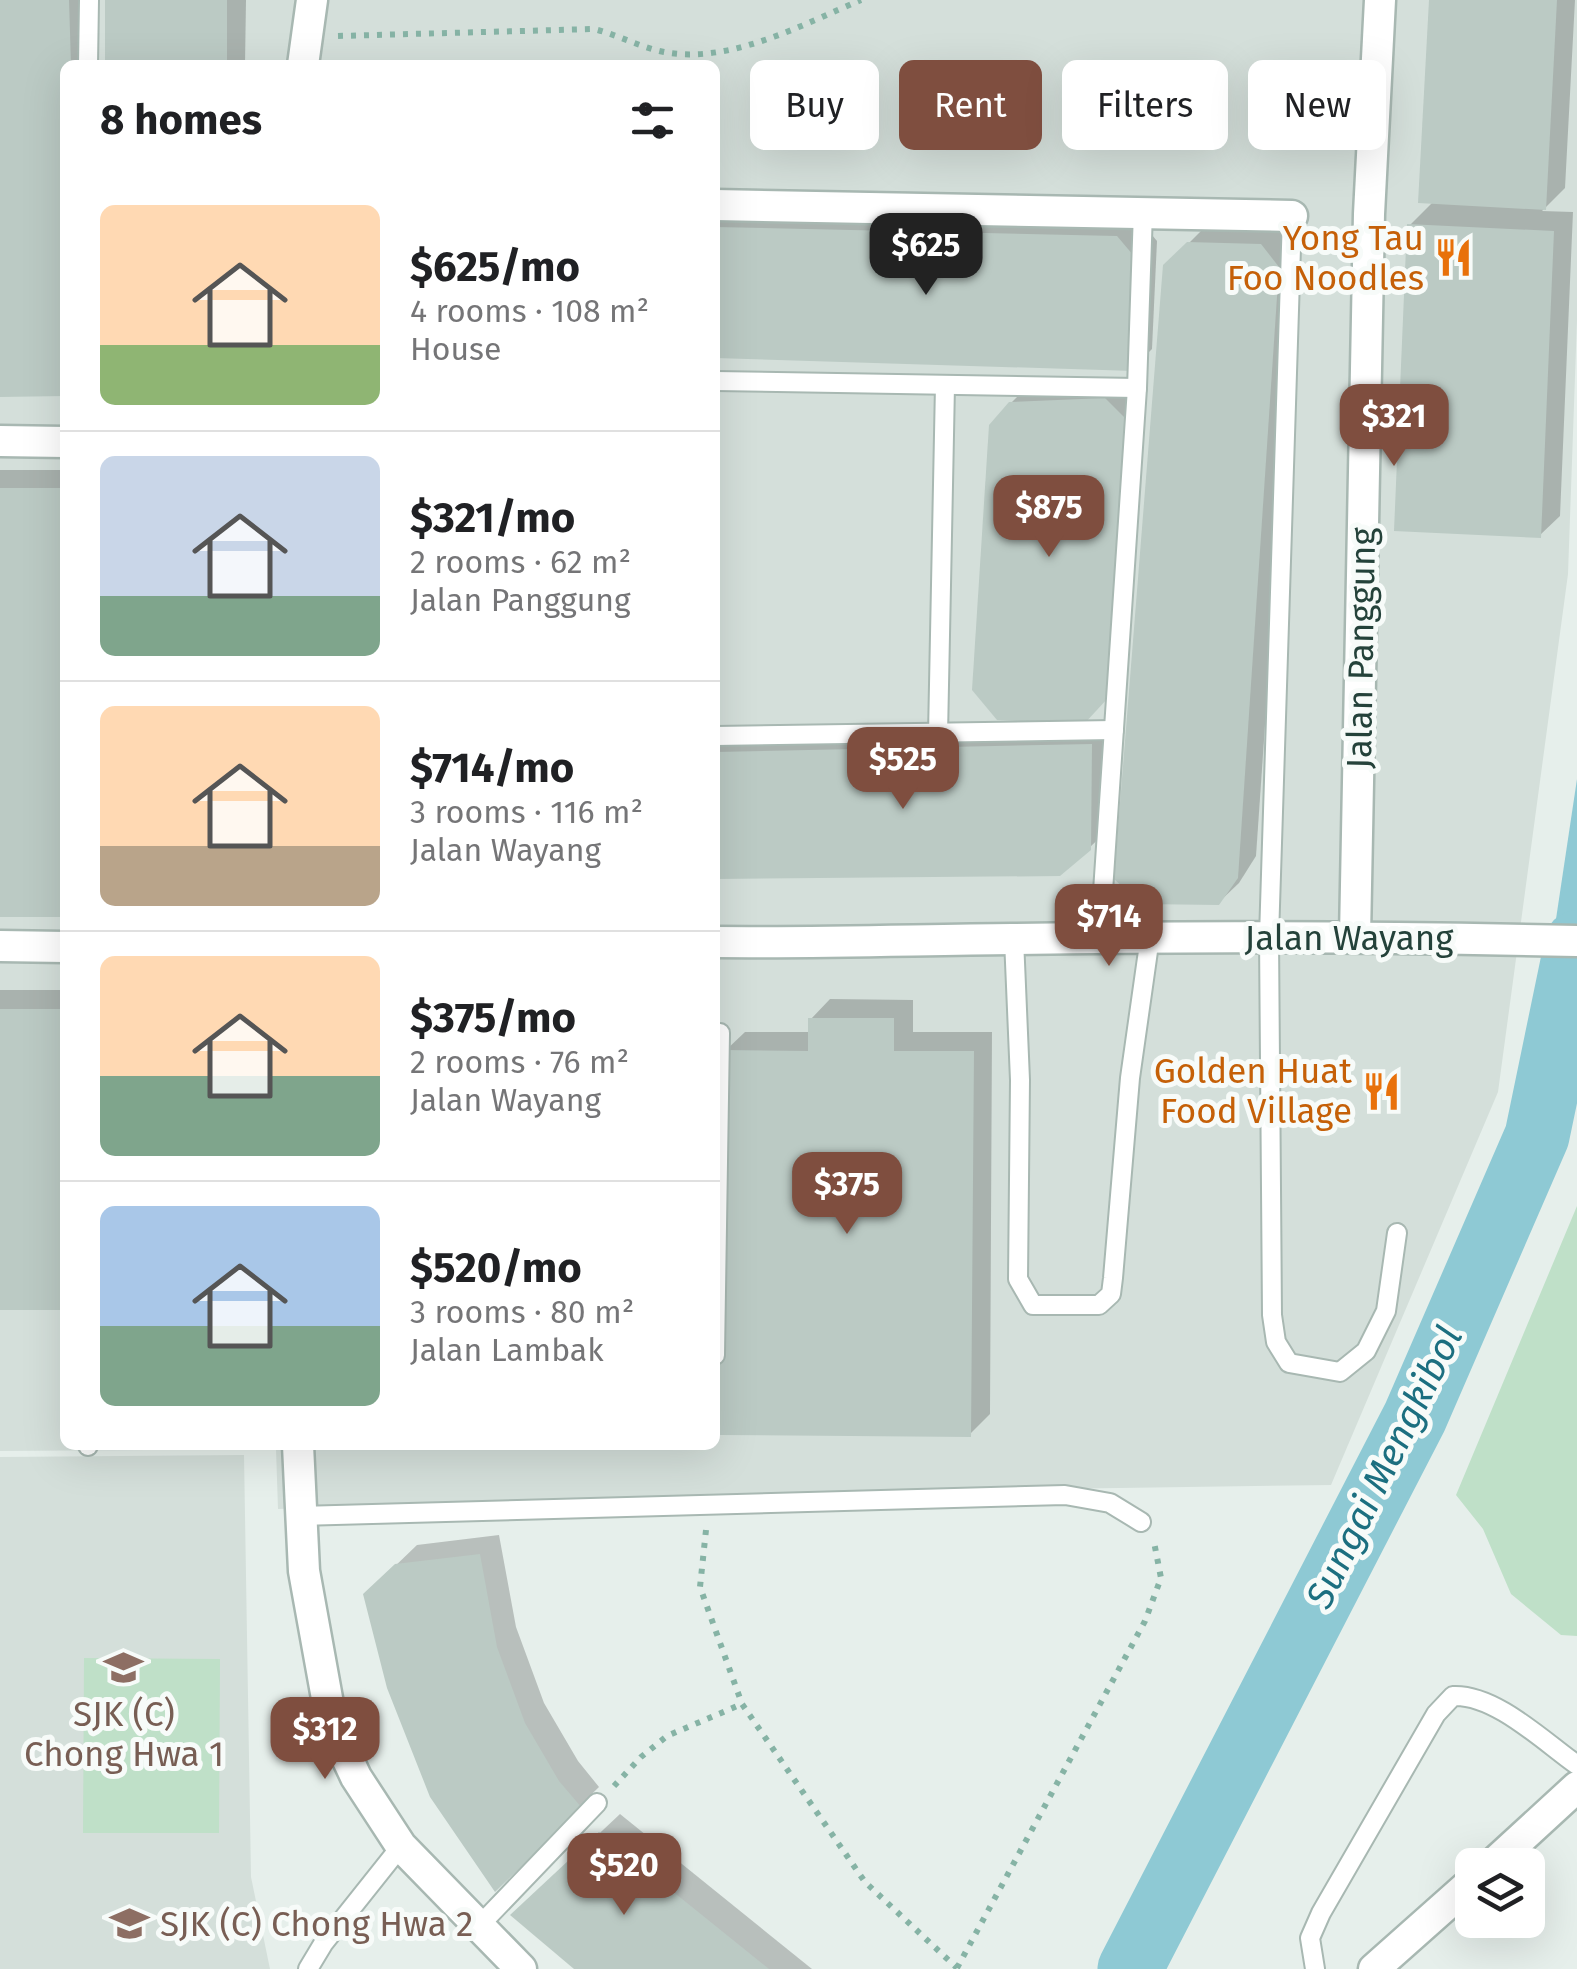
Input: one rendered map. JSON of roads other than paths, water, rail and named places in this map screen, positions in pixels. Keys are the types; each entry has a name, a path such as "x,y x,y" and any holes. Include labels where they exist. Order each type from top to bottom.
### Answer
{"street":[{"path":"305,51 312,0"},
{"name":"Jalan Panggung","path":"1355,937 1369,214 1380,0"},
{"path":"720,204 1292,216"},
{"path":"0,441 60,442"},
{"name":"Jalan Wayang","path":"720,942 858,944 1014,938 1269,937 1577,941"},
{"path":"0,946 60,948"},
{"path":"298,1450 299,1516 310,1618 332,1726 356,1777 401,1846 521,1969"},
{"path":"1510,1848 1577,1786"},
{"path":"1374,1969 1455,1897"}],"lane":[{"path":"88,60 89,0"},
{"path":"1102,906 1137,388 1144,211"},
{"path":"1292,216 1269,937 1272,1315 1276,1342 1289,1363 1340,1372 1366,1351 1386,1311 1396,1233"},
{"path":"720,381 1137,388"},
{"path":"938,735 945,385"},
{"path":"720,736 1114,730"},
{"path":"1014,938 1020,1080 1018,1279 1033,1305 1099,1306 1111,1294 1130,1078 1150,938"},
{"path":"299,1516 1065,1495 1110,1503 1140,1522"},
{"path":"1316,1969 1310,1938 1322,1913 1436,1714 1453,1696 1470,1695 1494,1706 1577,1766"},
{"path":"479,1926 598,1804"},
{"path":"308,1969 322,1944 401,1846"}],"water":[{"path":"1577,779 1577,920 1556,919"}],"waterway":[{"name":"Sungai Mengkibol","path":"1130,1969 1415,1417 1537,1136 1577,943"}],"place":[{"name":"Yong Tau Foo Noodles","path":"1454,258"},
{"name":"Golden Huat Food Village","path":"1382,1091"},
{"name":"SJK (C) Chong Hwa 1","path":"124,1667"},
{"name":"SJK (C) Chong Hwa 2","path":"130,1924"}]}
